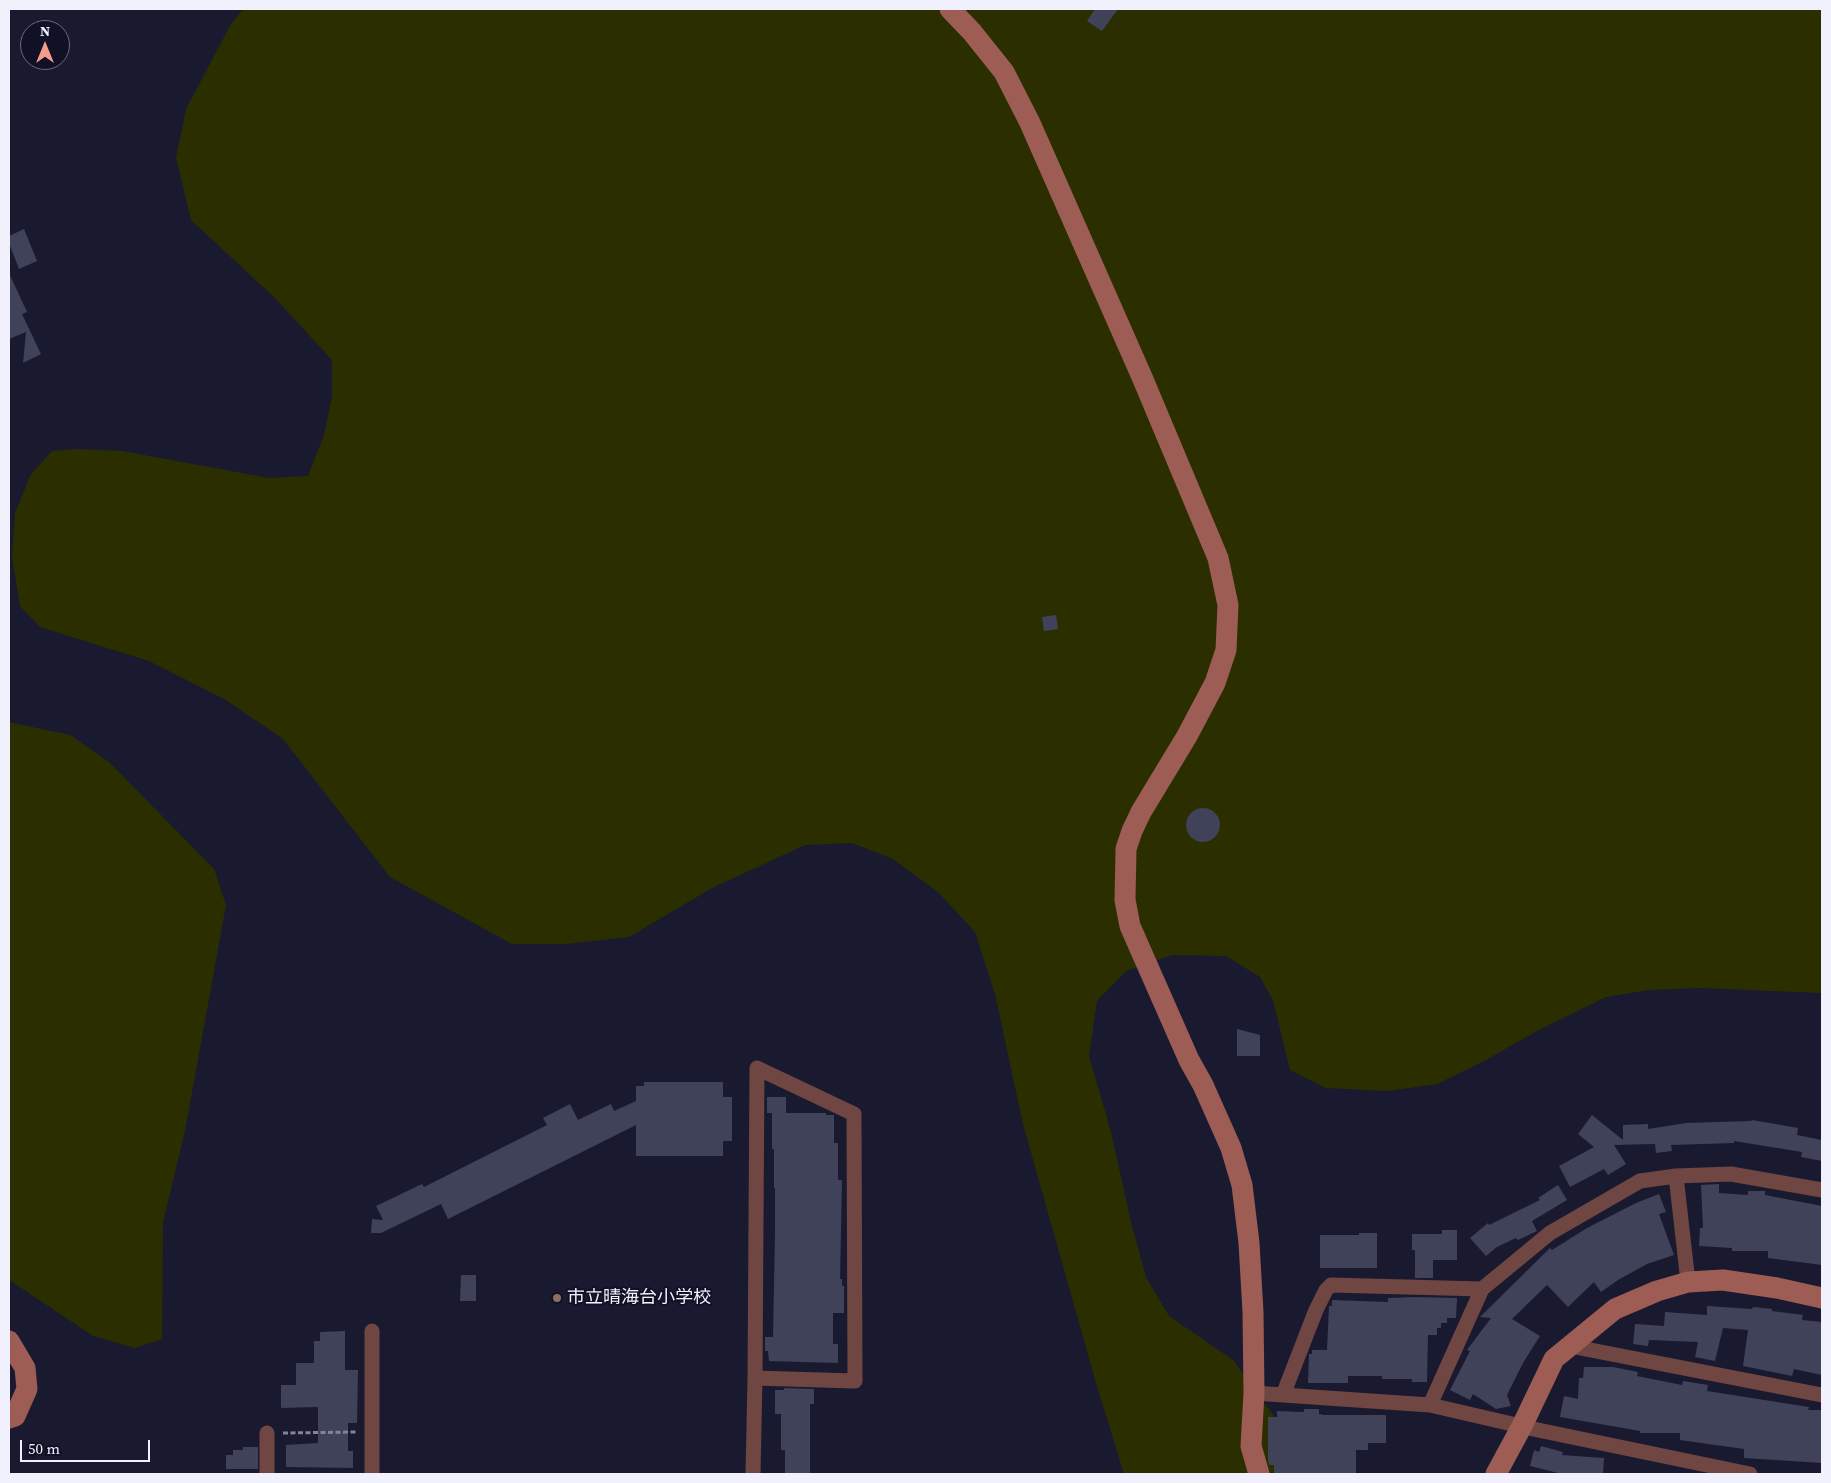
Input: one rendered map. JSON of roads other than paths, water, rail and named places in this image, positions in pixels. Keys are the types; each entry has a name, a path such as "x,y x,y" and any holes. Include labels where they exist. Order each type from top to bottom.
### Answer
{"street":[{"path":"950,9 972,32 1004,72 1030,123 1142,377 1218,558 1228,605 1226,650 1215,683 1187,736 1141,812 1132,831 1126,850 1126,900 1130,926 1188,1060 1203,1085 1231,1148 1242,1185 1250,1253 1254,1393 1251,1446 1259,1474"},
{"path":"753,1474 757,1068 854,1114 854,1380 755,1378"},
{"path":"1430,1405 1482,1289 1550,1233 1640,1181 1676,1176 1731,1174 1822,1190"},
{"path":"1676,1176 1688,1282"},
{"path":"1496,1474 1522,1426 1554,1359 1616,1309 1657,1292 1688,1282 1723,1280 1777,1288 1822,1298"},
{"path":"1283,1395 1316,1310 1331,1284 1482,1289"},
{"path":"372,1330 372,1474"},
{"path":"9,1341 25,1368 27,1390 15,1416 9,1418"},
{"path":"1570,1346 1822,1395"},
{"path":"1254,1393 1430,1405 1750,1474"},
{"path":"267,1433 267,1474"}],"place":[{"name":"市立晴海台小学校","path":"557,1298"}]}
